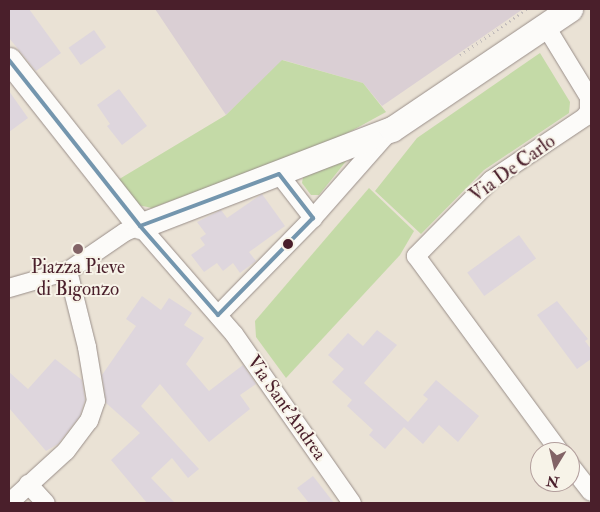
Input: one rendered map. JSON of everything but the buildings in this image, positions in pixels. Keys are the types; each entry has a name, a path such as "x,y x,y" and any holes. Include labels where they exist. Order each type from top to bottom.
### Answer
{"street":[{"path":"9,288 68,271 114,238 140,226 392,129 570,9"},
{"name":"Via De Carlo","path":"545,25 589,97 589,111 585,117 484,186 416,256 553,442"},
{"path":"9,60 140,226"},
{"path":"218,315 313,218 392,129"},
{"path":"279,174 313,218"},
{"name":"Via Sant'Andrea","path":"140,226 218,315 352,503"},
{"path":"9,503 66,451 88,421 96,401 87,346 68,271"},
{"path":"580,478 591,492"},
{"path":"28,484 46,503"}],"shaded area":[{"path":"155,9 523,9 382,106 363,83 283,60 226,115"}],"green space":[{"path":"540,53 570,102 569,113 484,170 421,234 375,191 417,138"},
{"path":"282,60 363,83 386,112 333,141 152,208 138,205 116,181 226,115"},
{"path":"347,160 319,195 311,195 302,183 303,177"},
{"path":"369,188 414,231 400,255 286,378 256,337 255,321"}],"transit line":[{"path":"9,60 140,226"},
{"path":"279,174 313,218 218,315 140,226 279,174"}],"place":[{"name":"Piazza Pieve di Bigonzo","path":"78,249"}]}
